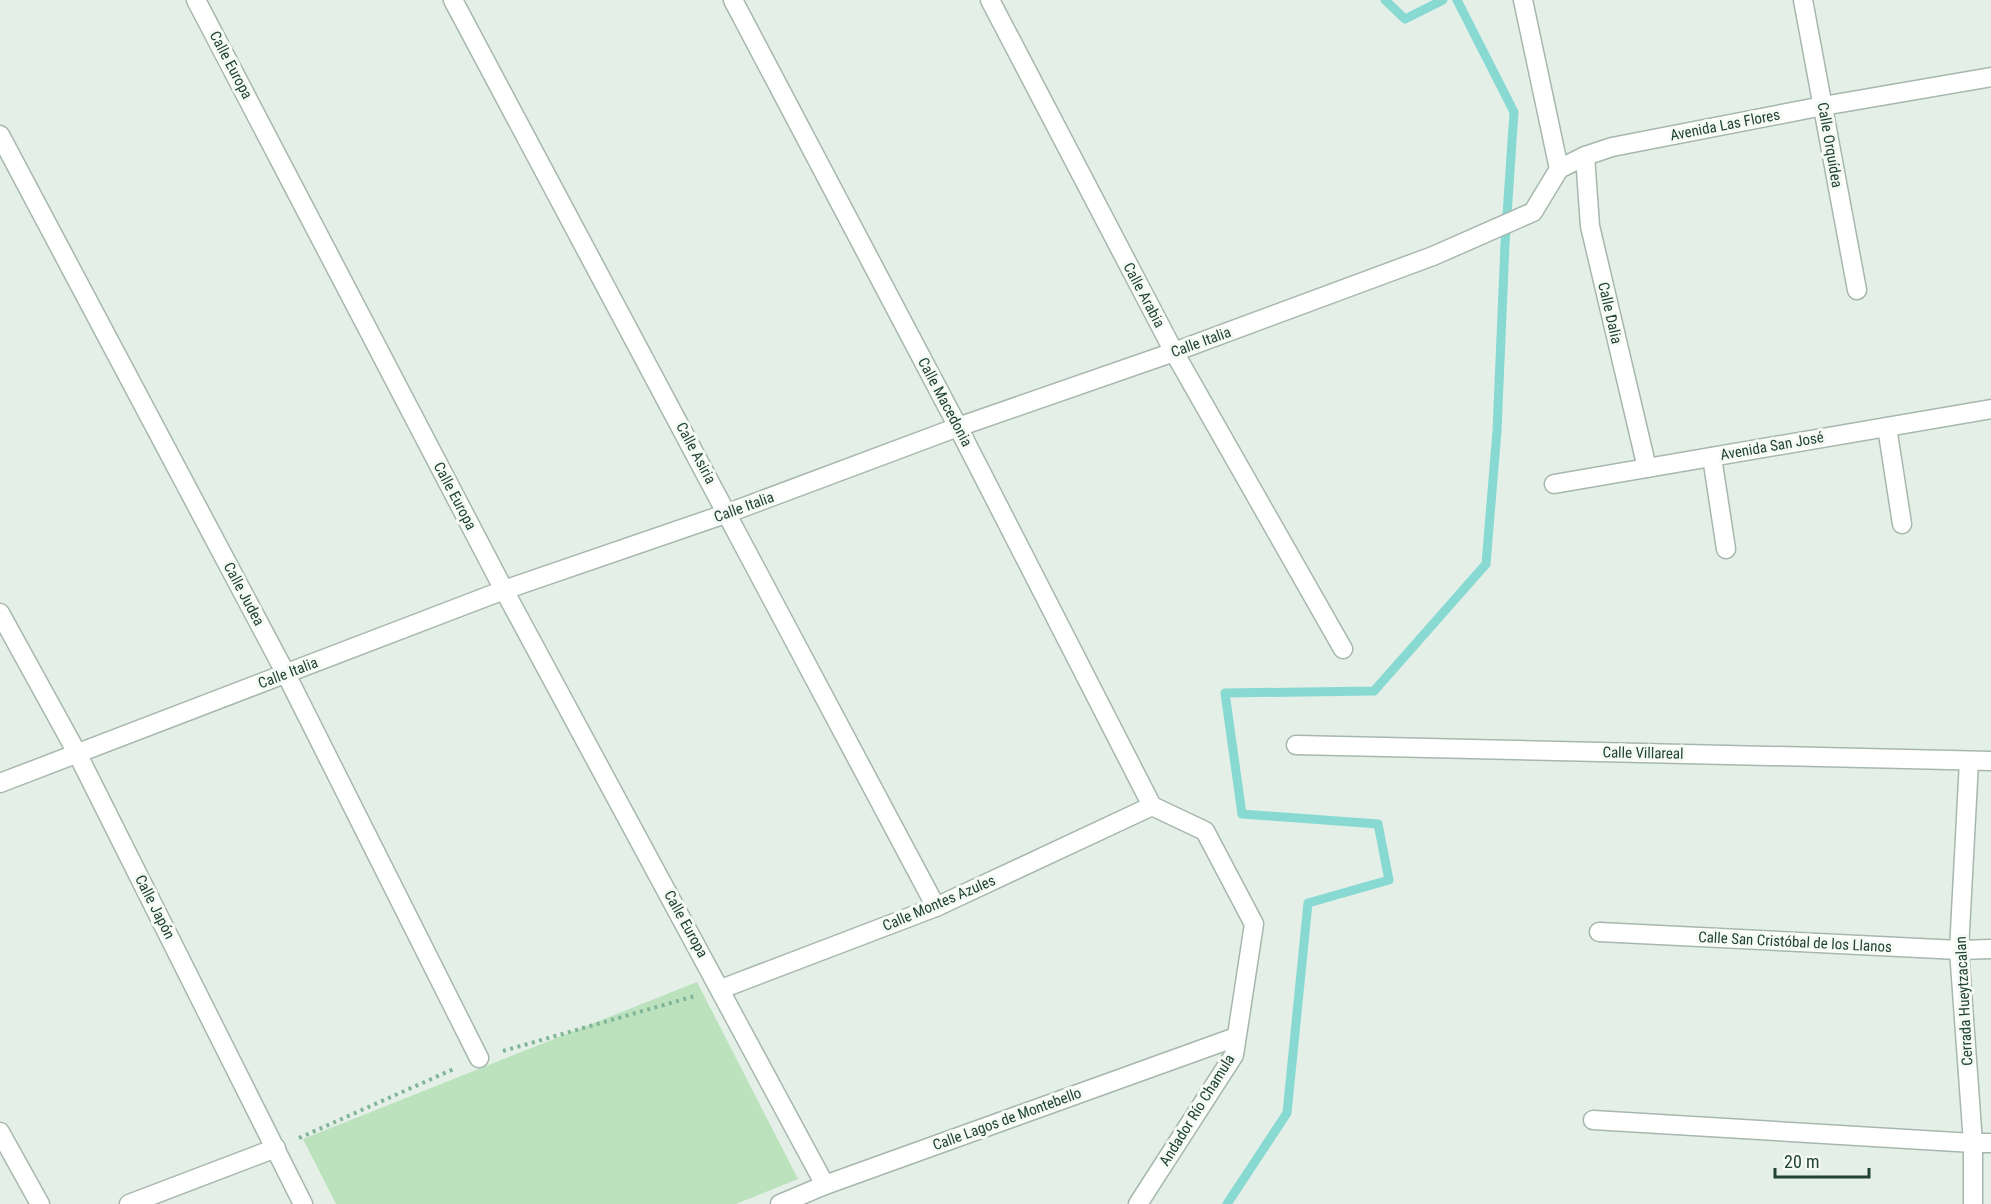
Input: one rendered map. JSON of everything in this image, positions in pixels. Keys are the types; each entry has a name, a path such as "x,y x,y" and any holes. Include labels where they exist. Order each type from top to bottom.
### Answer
{"street":[{"name":"Calle Europa","path":"196,0 504,590 825,1185"},
{"name":"Calle Asiria","path":"453,0 728,513 936,908"},
{"name":"Calle Macedonia","path":"733,0 958,427 1152,806"},
{"name":"Calle Arabia","path":"990,0 1174,352 1343,649"},
{"path":"1523,0 1558,169"},
{"name":"Calle Orquídea","path":"1803,0 1857,290"},
{"name":"Avenida Las Flores","path":"1558,169 1585,156 1612,147 1823,106 1991,77"},
{"name":"Calle Judea","path":"0,135 286,674 479,1058"},
{"name":"Calle Dalia","path":"1585,156 1590,226 1647,468"},
{"name":"Calle Italia","path":"0,783 504,590 728,513 958,427 1174,352 1433,255 1533,212 1558,169"},
{"name":"Avenida San José","path":"1554,484 1991,409"},
{"path":"1887,427 1902,524"},
{"path":"1712,457 1726,549"},
{"name":"Calle Japón","path":"0,613 77,753 303,1204"},
{"name":"Calle Villareal","path":"1296,745 1991,761"},
{"name":"Cerrada Hueytzacalan","path":"1969,761 1959,950 1982,1143 1973,1204"},
{"name":"Calle Montes Azules","path":"721,989 936,908 1152,806"},
{"name":"Andador Río Chamula","path":"1138,1204 1234,1055 1254,924 1205,831 1152,806"},
{"name":"Calle San Cristóbal de los Llanos","path":"1599,932 1959,950 1991,949"},
{"name":"Calle Lagos de Montebello","path":"780,1204 825,1185 1236,1037"},
{"path":"1593,1120 1982,1143"},
{"path":"0,1132 40,1204"},
{"path":"129,1204 276,1148"}],"green space":[{"path":"697,982 798,1179 736,1204 336,1204 303,1139"}],"waterway":[{"path":"1385,0 1405,19 1443,0"},
{"path":"1227,1204 1287,1113 1308,903 1389,880 1378,824 1242,814 1225,693 1374,691 1486,564 1497,431 1505,244 1514,112 1457,0"}]}
